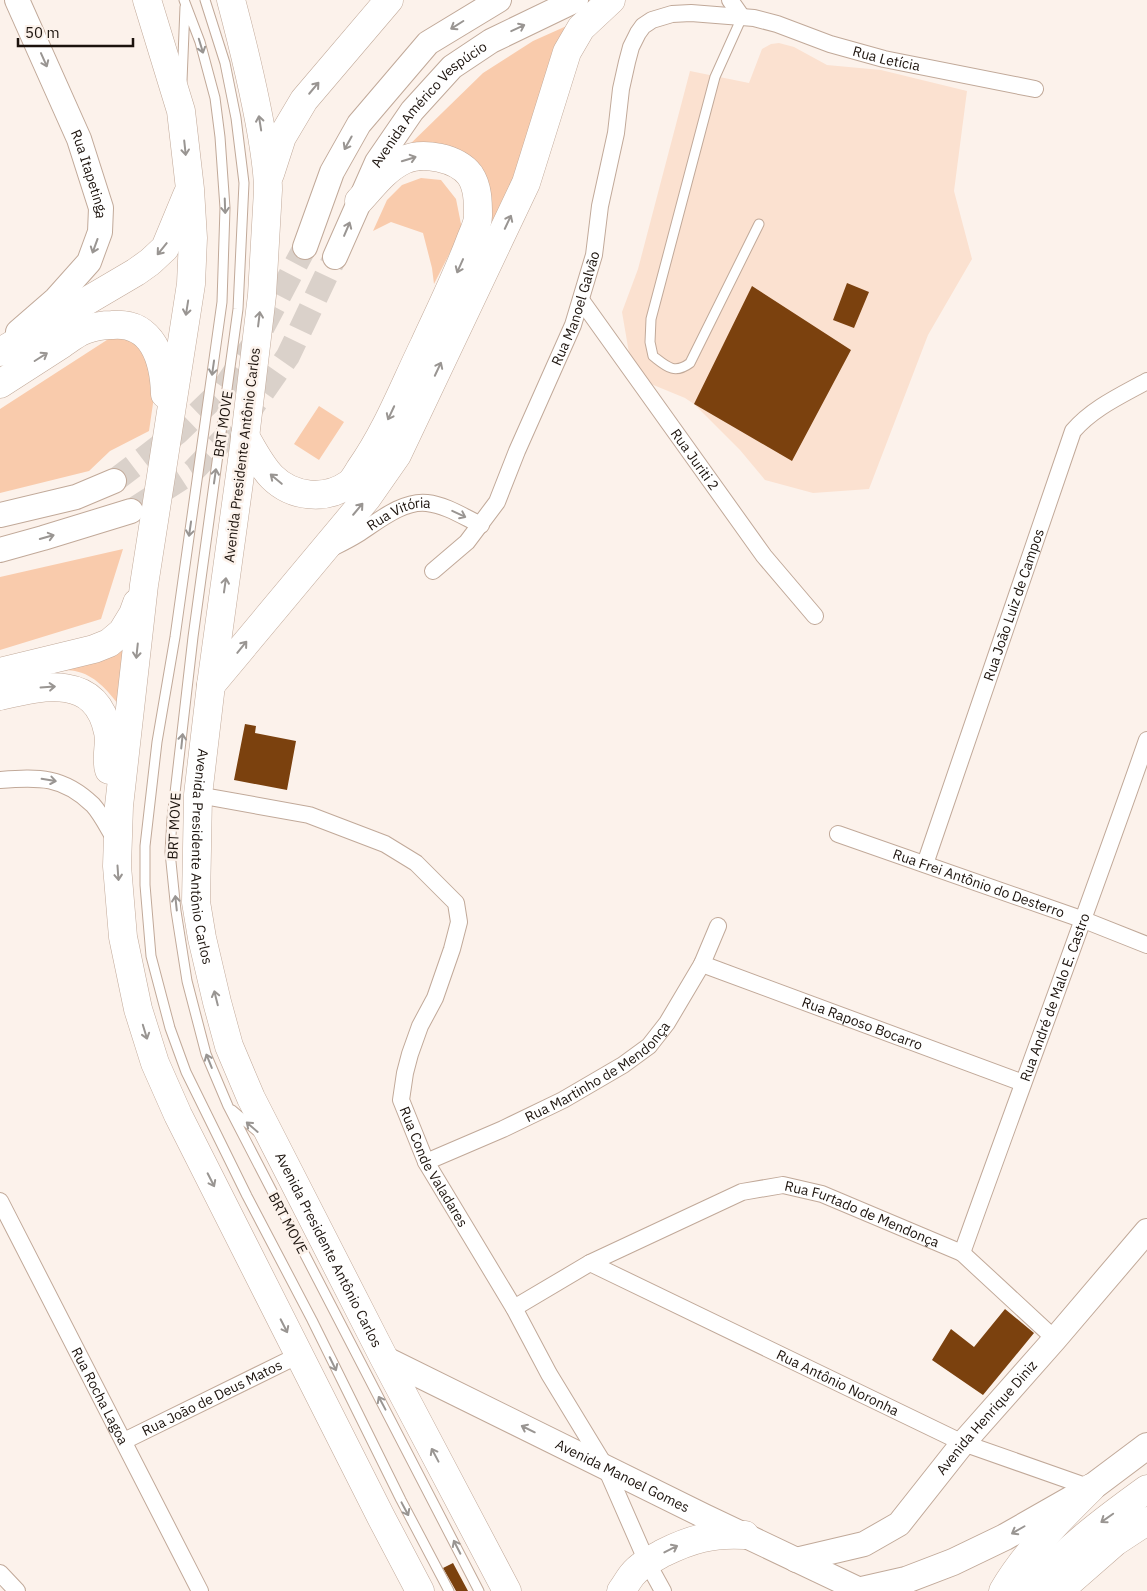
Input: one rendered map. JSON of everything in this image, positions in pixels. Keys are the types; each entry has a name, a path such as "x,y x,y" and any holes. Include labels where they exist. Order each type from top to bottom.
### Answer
{"highway":[{"path":"147,0 181,111 190,189 193,238 191,284 169,415 144,585 119,806 117,866 124,937 138,1009 154,1063 178,1115 380,1517 420,1591"},
{"name":"Avenida Presidente Antônio Carlos","path":"231,0 246,54 268,178 262,295 198,795 196,902 202,938 229,1046 251,1098 384,1358 507,1591"},
{"path":"268,178 282,137 304,100 389,0"},
{"path":"211,685 367,498 397,455 526,182 567,52 582,28 611,0"},
{"path":"245,436 272,478 290,490 303,494 320,495 335,492 350,484 374,449 462,262 478,218 477,192 470,175 457,164 442,158 424,156 406,159 387,171 359,201"},
{"path":"0,352 150,262 164,248 190,189"},
{"path":"0,384 85,330 120,324 135,328 145,334 157,351 165,376 165,398 169,415"},
{"path":"0,672 94,649 109,643 122,632 133,614 144,585"},
{"path":"0,696 56,687 82,693 92,701 105,720 109,734 107,762 119,806"},
{"path":"1003,1591 1016,1570 1043,1536 1091,1488"},
{"path":"1029,1591 1048,1569 1098,1524 1147,1489"},
{"path":"1059,1591 1115,1542 1147,1521"},
{"path":"621,1591 633,1574 647,1562 691,1540 723,1535 745,1535"}],"main road":[{"path":"862,1591 906,1580 953,1562 1005,1537 1091,1488 1147,1446"}],"street":[{"name":"Rua Itapetinga","path":"0,352 23,328 56,299 89,262 100,232 101,208 79,139 17,0"},
{"path":"305,247 332,172 359,124 428,43 499,0"},
{"name":"Avenida Américo Vespúcio","path":"335,257 377,162 412,111 452,68 491,41 576,0"},
{"path":"730,0 742,17"},
{"path":"740,0 742,17"},
{"name":"Rua Letícia","path":"652,20 672,14 691,13 754,18 777,24 830,44 884,59 1035,89"},
{"name":"Rua Manoel Galvão","path":"433,571 467,542 497,502 517,451 573,325 594,255 600,206 616,133 621,89 627,62 631,47 638,33 643,26 652,20"},
{"name":"Rua Juriti 2","path":"581,300 764,556 815,616"},
{"name":"Rua João Luiz de Campos","path":"924,864 1073,431 1097,409 1147,381"},
{"path":"0,515 76,497 114,481"},
{"name":"Rua Vitória","path":"320,554 357,535 394,511 413,504 425,502 437,505 481,525"},
{"path":"0,550 131,512"},
{"name":"Rua André de Malo E. Castro","path":"962,1253 1084,920 1147,740"},
{"path":"0,780 38,779 59,782 94,806 119,845"},
{"name":"Rua Conde Valadares","path":"198,795 309,814 385,844 416,863 456,903 459,922 452,949 435,998 420,1026 410,1054 401,1100 426,1162 514,1308 549,1374 605,1466 647,1562 663,1591"},
{"name":"Rua Frei Antônio do Desterro","path":"838,834 1084,920 1147,945"},
{"name":"Rua Martinho de Mendonça","path":"426,1162 503,1129 563,1100 623,1065 649,1046 667,1023 702,964 718,926"},
{"name":"Rua Raposo Bocarro","path":"702,964 1023,1083"},
{"name":"Rua Furtado de Mendonça","path":"514,1308 590,1263 742,1192 783,1185 822,1194 962,1253 1055,1339"},
{"name":"Rua Rocha Lagoa","path":"0,1201 199,1591"},
{"name":"Avenida Henrique Diniz","path":"796,1560 864,1544 900,1524 963,1443 1147,1231"},
{"name":"Rua Antônio Noronha","path":"590,1263 963,1443 1091,1488"},
{"name":"Rua João de Deus Matos","path":"124,1441 299,1354"},
{"name":"Avenida Manoel Gomes","path":"384,1358 862,1591"},
{"path":"0,1573 16,1591"}],"lane":[{"name":"BRT MOVE","path":"205,0 225,63 236,118 244,183 238,309 193,638 172,819 170,852 176,912 187,981 206,1054 228,1106 479,1591"},
{"name":"BRT MOVE","path":"181,111 185,1"},
{"name":"BRT MOVE","path":"185,1 200,42 215,98 225,208 222,293 175,637 157,742 145,846 145,884 152,956 170,1028 186,1072 247,1196 312,1320 400,1500 449,1591"},
{"path":"742,17 715,77 651,319 650,342 653,356 665,366 672,369 682,369 690,363 759,224"},
{"path":"228,1106 276,1148"}],"shaded area":[{"path":"571,24 511,188 374,469 487,189 404,150 483,73 533,41"},
{"path":"779,43 794,47 827,65 881,70 967,91 954,191 972,259 928,335 869,489 813,493 765,480 740,450 694,404 685,398 651,384 629,353 622,312 638,269 690,71 749,83 762,49 771,44"},
{"path":"421,178 441,180 456,199 462,229 434,284 423,233 391,222 373,231 387,200 402,185"},
{"path":"124,336 139,342 157,376 149,431 110,451 89,471 0,493 0,409 110,338"},
{"path":"319,406 344,422 319,460 294,444"},
{"path":"123,549 101,619 0,650 0,577"},
{"path":"128,639 119,705 100,684 89,676 68,670 47,673"}],"building":[{"path":"847,283 869,292 854,328 833,320"},
{"path":"752,286 851,350 792,461 694,404"},
{"path":"245,724 256,726 255,733 296,741 287,790 234,780"},
{"path":"1005,1309 1034,1333 983,1395 932,1360 951,1329 974,1347"},
{"path":"453,1563 468,1591 456,1591 443,1568"}],"tunnel":[{"path":"114,481 177,433 224,388 255,342 305,247"},
{"path":"131,511 193,471 246,416 288,356 335,257"}]}
